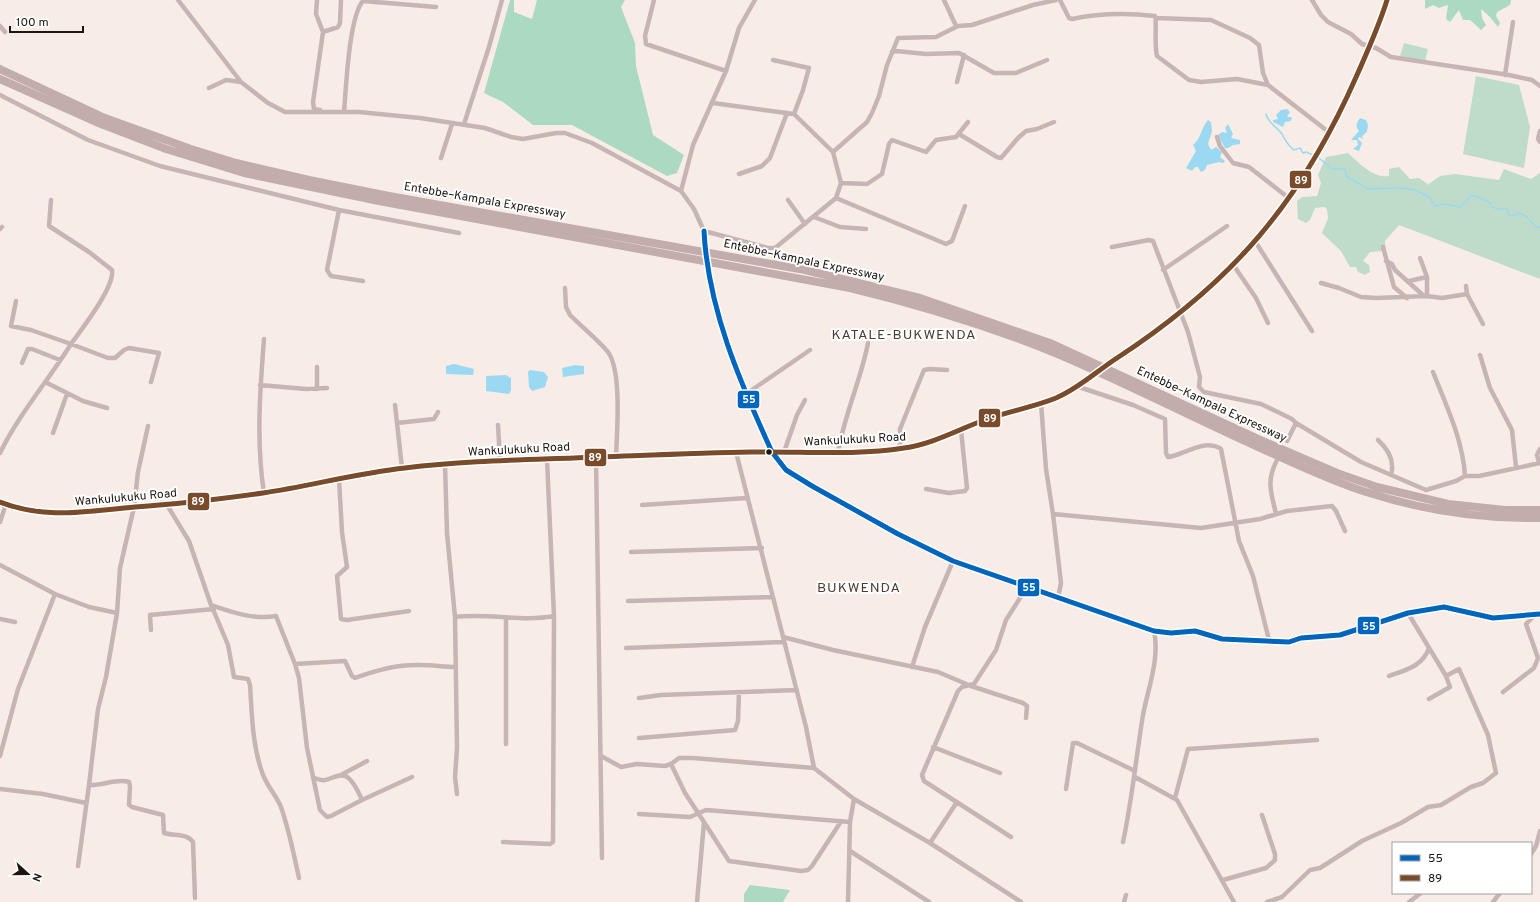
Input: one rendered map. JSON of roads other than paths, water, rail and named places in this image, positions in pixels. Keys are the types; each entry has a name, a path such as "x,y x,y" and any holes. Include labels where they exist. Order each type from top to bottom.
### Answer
{"highway":[{"name":"Entebbe–Kampala Expressway","path":"0,69 105,118 191,150 236,163 309,180 389,196 805,270 920,298 1050,343 1258,439 1344,475 1385,489 1455,505 1505,510 1540,510"},
{"name":"Entebbe–Kampala Expressway","path":"0,79 101,124 166,149 244,173 379,201 850,288 912,304 984,327 1061,356 1295,464 1366,492 1414,504 1475,516 1540,518"}],"main road":[{"name":"Wankulukuku Road","path":"3,503 38,513 56,514 167,505 264,493 402,468 444,464 546,458 736,452 838,453 900,449 929,442 991,418 1058,397 1180,314 1234,266 1290,199 1330,133 1370,46 1387,0"}],"street":[{"path":"178,0 241,82 268,103 284,112 344,112 420,118 485,128 511,137 524,139 556,133 565,133 592,143 681,191 694,209 704,231 709,275 727,343 746,394 772,452 786,470 812,486 898,534 953,561 1154,631 1171,633 1195,631 1222,639 1289,642 1301,638 1340,635 1408,613 1444,607 1493,618 1537,614"},
{"path":"317,0 316,14 323,32 313,102 314,109 323,112"},
{"path":"323,32 338,27 340,23 341,0"},
{"path":"464,124 489,47 502,0"},
{"path":"654,0 645,36 646,44 726,71"},
{"path":"681,191 693,145 726,71 740,28 755,0"},
{"path":"944,0 956,26"},
{"path":"833,152 862,126 872,112 898,38 936,37 944,35 956,26 972,25 1033,5 1056,0"},
{"path":"1060,0 1072,19 1096,14 1111,14 1154,16 1157,18 1212,20 1250,38 1259,45 1263,73 1268,85"},
{"path":"1312,0 1321,15 1328,22 1346,32 1362,44 1370,46 1391,57 1540,82"},
{"path":"344,112 354,26 358,7 363,1 436,7"},
{"path":"1157,18 1154,39 1158,56 1189,80 1201,82 1237,79 1268,85 1330,133"},
{"path":"1505,75 1513,22"},
{"path":"0,26 5,32"},
{"path":"892,52 896,51 926,54 959,53 994,73 1016,73 1047,60"},
{"path":"956,82 964,55"},
{"path":"773,60 809,68 794,114"},
{"path":"209,88 226,80 241,82"},
{"path":"1532,80 1540,86"},
{"path":"0,96 88,140 160,166 339,210 459,233"},
{"path":"704,231 773,248 814,217 836,198 841,183 833,152 794,114 713,103"},
{"path":"739,174 762,166 770,158 787,113"},
{"path":"841,183 867,184 882,174 889,144 892,140 926,152 936,140 955,138 968,122"},
{"path":"959,134 1001,158 1026,131 1037,129 1054,122"},
{"path":"442,158 452,124"},
{"path":"1540,131 1538,139 1540,142"},
{"path":"1217,137 1233,163 1249,167 1290,199"},
{"path":"836,198 946,244 952,241 965,206"},
{"path":"0,453 60,360 93,314 107,288 112,274 112,270 89,252 49,226 51,200"},
{"path":"788,200 805,224"},
{"path":"339,210 327,270 331,276 363,281"},
{"path":"814,217 840,227 866,229"},
{"path":"1163,270 1227,226"},
{"path":"1112,247 1149,240 1153,241 1188,332 1200,377 1199,387 1204,392 1261,404 1292,419 1296,423 1353,458 1426,490 1456,481 1465,476 1478,476 1540,463 1537,455 1540,450"},
{"path":"1255,241 1312,331"},
{"path":"1383,246 1394,287 1406,298"},
{"path":"1420,258 1426,277 1426,296"},
{"path":"1386,261 1392,264 1395,270 1407,282 1411,282 1426,296"},
{"path":"1234,266 1256,298 1268,323"},
{"path":"1407,282 1426,277"},
{"path":"1321,283 1339,288 1361,297 1406,298 1426,296 1442,298 1467,294"},
{"path":"1466,286 1467,294 1483,324"},
{"path":"565,288 566,307 570,315 609,353 613,366 616,383 616,456"},
{"path":"16,301 11,326 31,330 108,358 115,358 124,350 129,348 159,353 151,382"},
{"path":"264,339 260,385 259,445 264,493"},
{"path":"838,453 847,415 864,362 868,343"},
{"path":"22,363 28,349 32,349 60,360"},
{"path":"746,394 810,350"},
{"path":"1480,355 1490,388 1512,430 1516,467"},
{"path":"316,389 317,367"},
{"path":"900,449 900,429 924,370 947,370"},
{"path":"1433,372 1450,413 1464,462 1465,476"},
{"path":"46,382 83,401 107,408"},
{"path":"260,385 316,389 327,388"},
{"path":"1076,386 1133,404 1165,419 1166,453 1168,458 1200,446 1211,446 1221,449 1239,541 1253,576 1269,640"},
{"path":"53,433 67,394"},
{"path":"784,452 797,415 806,400"},
{"path":"1041,403 1043,446 1061,583 1058,598"},
{"path":"394,405 402,468"},
{"path":"397,423 434,419 438,412"},
{"path":"1287,441 1296,423"},
{"path":"78,866 98,709 106,677 117,613 120,568 134,508 138,472 148,426"},
{"path":"498,426 500,460"},
{"path":"926,489 957,493 965,491 967,488 960,430"},
{"path":"1378,440 1384,445 1392,460 1393,464 1391,475"},
{"path":"736,452 747,498 762,548 783,639 797,690 814,768"},
{"path":"596,457 602,858"},
{"path":"503,842 550,844 554,842 554,616 546,458"},
{"path":"1276,514 1270,482 1271,472 1277,460"},
{"path":"444,464 456,667 457,748 455,777 457,794"},
{"path":"339,479 342,532 346,567 338,576 341,618 347,620 409,611"},
{"path":"642,505 747,498"},
{"path":"0,522 3,503"},
{"path":"167,505 189,541 228,644 234,677 248,679 250,685 252,725 262,773 280,807 294,852 299,878"},
{"path":"1053,514 1201,528 1236,524 1288,511 1332,506 1336,511 1345,531"},
{"path":"631,552 762,548"},
{"path":"912,667 924,627 953,561"},
{"path":"0,565 55,594 89,607 117,613"},
{"path":"1011,837 922,778 922,775 958,691 962,687 971,686 974,684 996,650 1006,620 1027,587"},
{"path":"0,756 18,689 55,594"},
{"path":"628,601 773,597"},
{"path":"151,630 150,616 213,607 240,615 263,618 276,616 295,664 313,777 320,810 327,817 412,777"},
{"path":"1408,613 1446,676 1450,687 1429,699"},
{"path":"1503,692 1534,668 1539,660 1526,624 1537,614"},
{"path":"454,617 470,615 541,618 554,616"},
{"path":"506,616 506,744"},
{"path":"0,619 15,622"},
{"path":"1123,842 1155,654 1156,643 1154,631"},
{"path":"626,648 783,639 938,672 971,686 1024,703 1027,706 1026,718"},
{"path":"1389,676 1418,664 1426,656 1429,648"},
{"path":"295,664 345,661 352,676 355,678 374,671 401,666 421,664 456,667"},
{"path":"1267,902 1282,897 1310,870 1320,868 1362,841 1401,823 1428,807 1441,805 1496,774 1488,735 1459,669 1446,676"},
{"path":"639,698 661,695 797,690"},
{"path":"639,738 735,730 738,721 739,692"},
{"path":"1175,798 1188,749 1317,740"},
{"path":"1066,789 1073,743 1078,743 1135,771"},
{"path":"933,747 1000,773"},
{"path":"601,756 621,766 637,764 665,766 671,764 679,758 693,758 814,768 854,799 930,843 1021,902"},
{"path":"313,777 323,780 341,775 367,761"},
{"path":"671,764 674,773 698,814 729,861 802,871 808,870 840,823"},
{"path":"341,775 352,780 362,800"},
{"path":"1135,777 1175,798 1223,880 1234,902"},
{"path":"89,785 102,785 117,781 129,782 129,805 163,815 164,833 187,836 191,839 193,842 194,898"},
{"path":"0,789 43,794 86,803"},
{"path":"848,902 850,822 854,799"},
{"path":"930,843 957,802"},
{"path":"639,814 690,817 706,810 840,823 850,822"},
{"path":"1223,880 1266,868 1275,860 1275,854 1262,815"},
{"path":"697,902 704,822"},
{"path":"1532,852 1536,846 1540,831"},
{"path":"850,851 928,902"},
{"path":"1409,902 1420,894"},
{"path":"1493,902 1499,894"},
{"path":"1124,902 1126,895"}],"water":[{"path":"1287,109 1290,112 1287,117 1292,117 1291,121 1285,122 1283,127 1273,122 1273,120 1278,119 1276,115 1281,110"},
{"path":"1360,118 1366,120 1368,125 1367,132 1362,136 1363,139 1359,137 1358,139 1362,143 1359,151 1353,149 1358,145 1357,140 1351,140 1359,131 1356,125"},
{"path":"1208,120 1211,122 1212,131 1208,144 1211,150 1216,147 1222,152 1220,157 1225,161 1223,163 1219,162 1207,165 1205,170 1201,172 1198,167 1195,167 1192,171 1186,168 1196,151 1193,145 1198,140"},
{"path":"1228,124 1233,134 1231,138 1240,140 1240,144 1225,148 1218,135 1222,132 1227,133 1225,128"},
{"path":"454,364 474,369 473,375 446,374 446,366"},
{"path":"575,365 584,366 584,374 563,377 562,368"},
{"path":"530,370 544,372 548,377 545,387 532,391 529,387 528,372"},
{"path":"506,375 511,378 511,390 509,394 486,391 486,376"}],"waterway":[{"path":"1266,114 1269,120 1294,150 1300,148 1303,153 1306,152 1315,156"},
{"path":"1319,158 1332,169 1345,169 1346,176 1368,189 1401,188 1415,190 1429,197 1435,206 1445,204 1460,207 1471,196 1476,196 1489,202 1494,208 1507,209 1509,215 1513,216 1519,213 1526,216 1536,227 1540,227"}],"district":[{"name":"KATALE-BUKWENDA","path":"904,334"},
{"name":"BUKWENDA","path":"859,587"}]}
